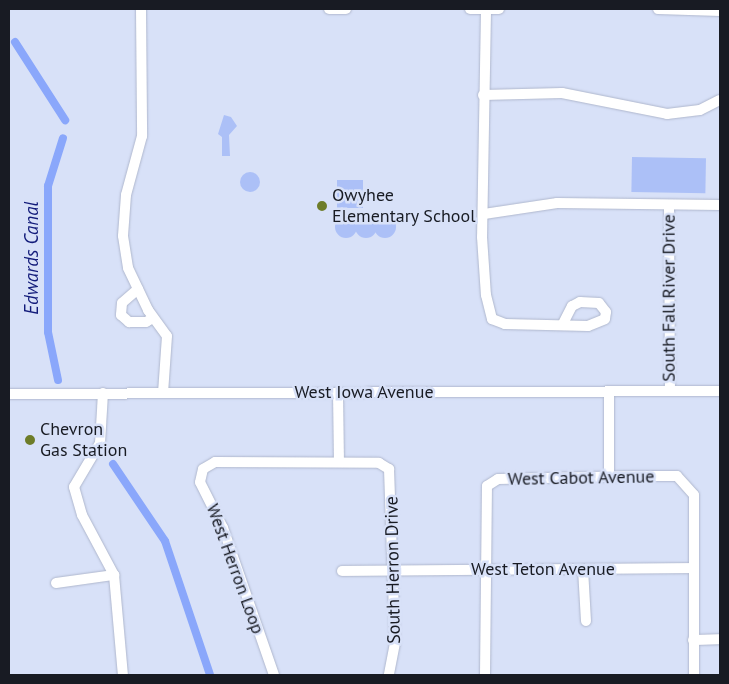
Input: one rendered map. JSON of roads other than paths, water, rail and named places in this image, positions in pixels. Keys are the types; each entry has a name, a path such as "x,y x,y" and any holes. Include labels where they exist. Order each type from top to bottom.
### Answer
{"street":[{"path":"141,9 142,136 126,195 123,236 128,268 153,318 166,336 163,393"},
{"path":"329,9 346,9"},
{"path":"470,9 486,12 499,9"},
{"path":"658,9 720,10"},
{"path":"486,12 483,95 486,295 492,319 505,324 563,324"},
{"path":"483,95 562,93 667,114 700,110 720,100"},
{"path":"484,214 557,202 720,206"},
{"name":"South Fall River Drive","path":"668,205 670,391"},
{"path":"138,288 122,303 121,315 129,322 146,322 153,318"},
{"path":"608,391 609,477"},
{"name":"West Iowa Avenue","path":"9,394 720,391"},
{"path":"338,392 339,462"},
{"path":"102,394 100,443 74,487 82,515 114,575 123,675"},
{"name":"West Herron Loop","path":"274,675 200,476 215,462 339,462 386,466"},
{"name":"South Herron Drive","path":"386,466 392,474 394,663 389,675"},
{"name":"West Cabot Avenue","path":"485,675 484,491 491,482 677,476 686,481 694,495 693,568"},
{"path":"693,568 694,675"},
{"name":"West Teton Avenue","path":"342,571 393,569 693,568"},
{"path":"583,569 586,621"},
{"path":"56,583 114,575"},
{"path":"693,640 720,639"}],"waterway":[{"name":"Edwards Canal","path":"15,42 65,120"},
{"name":"Edwards Canal","path":"58,380 48,332 48,186 63,138"},
{"name":"Edwards Canal","path":"113,464 165,541 210,675"}],"place":[{"name":"Owyhee Elementary School","path":"322,206"},
{"name":"Chevron Gas Station","path":"30,440"}]}
